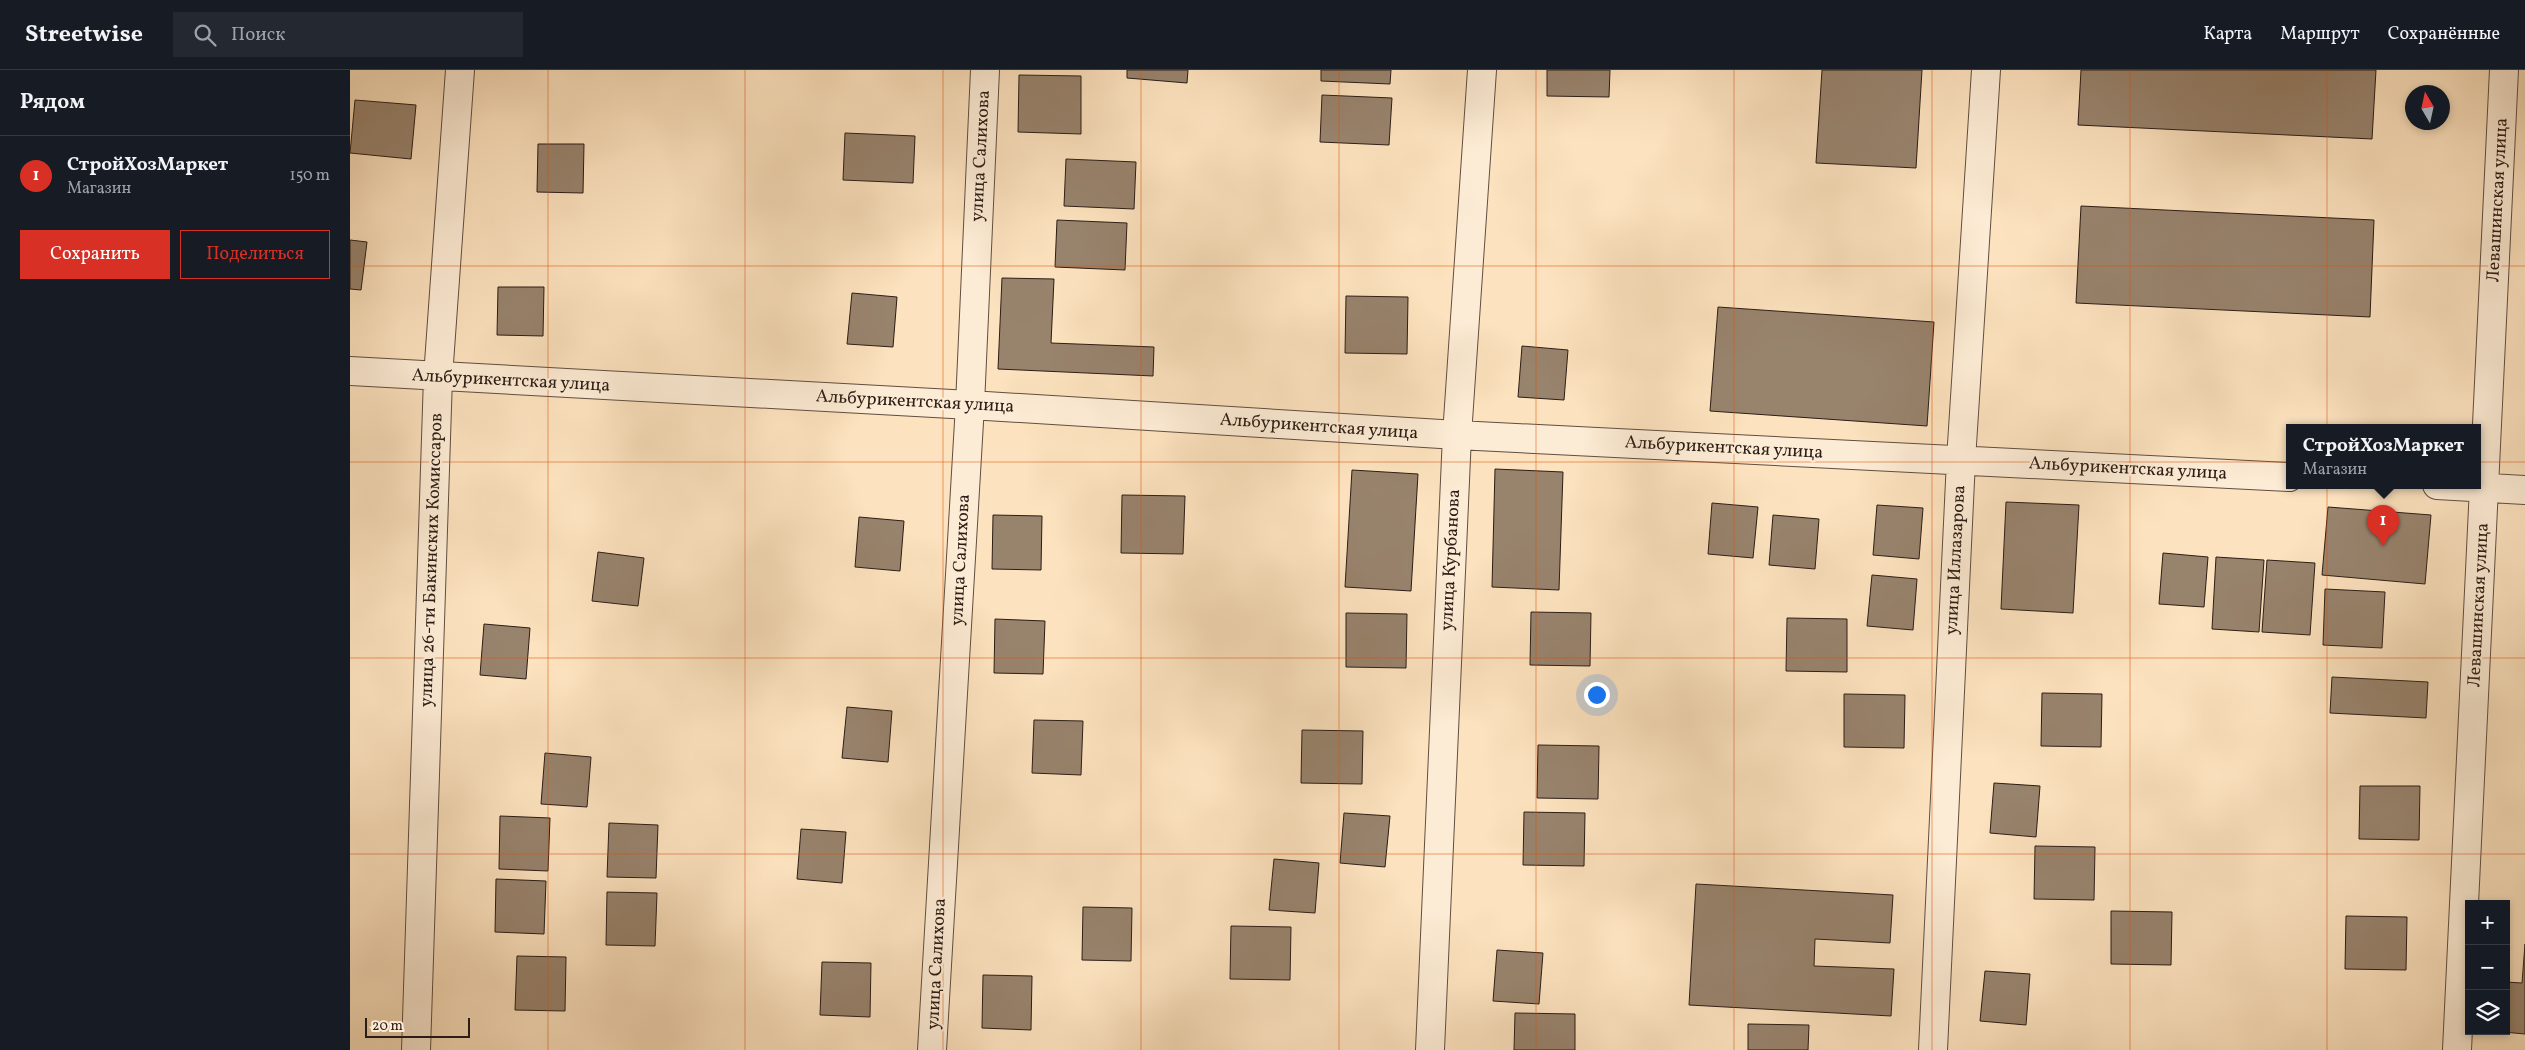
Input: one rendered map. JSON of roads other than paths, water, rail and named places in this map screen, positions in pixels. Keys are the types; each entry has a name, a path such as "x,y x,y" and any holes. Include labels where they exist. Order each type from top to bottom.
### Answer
{"street":[{"name":"улица 26-ти Бакинских Комиссаров","path":"416,1050 438,377 460,70"},
{"name":"улица Салихова","path":"932,1050 970,405 985,70"},
{"name":"улица Курбанова","path":"1430,1050 1457,436 1482,70"},
{"name":"улица Иллазарова","path":"1933,1050 1961,460 1986,70"},
{"name":"Левашинская улица","path":"2457,1050 2504,70"},
{"name":"Альбурикентская улица","path":"350,371 970,405 1457,436 2286,477"},
{"path":"2481,487 2525,490"}],"place":[{"name":"СтройХозМаркет","path":"2383,546"}]}
